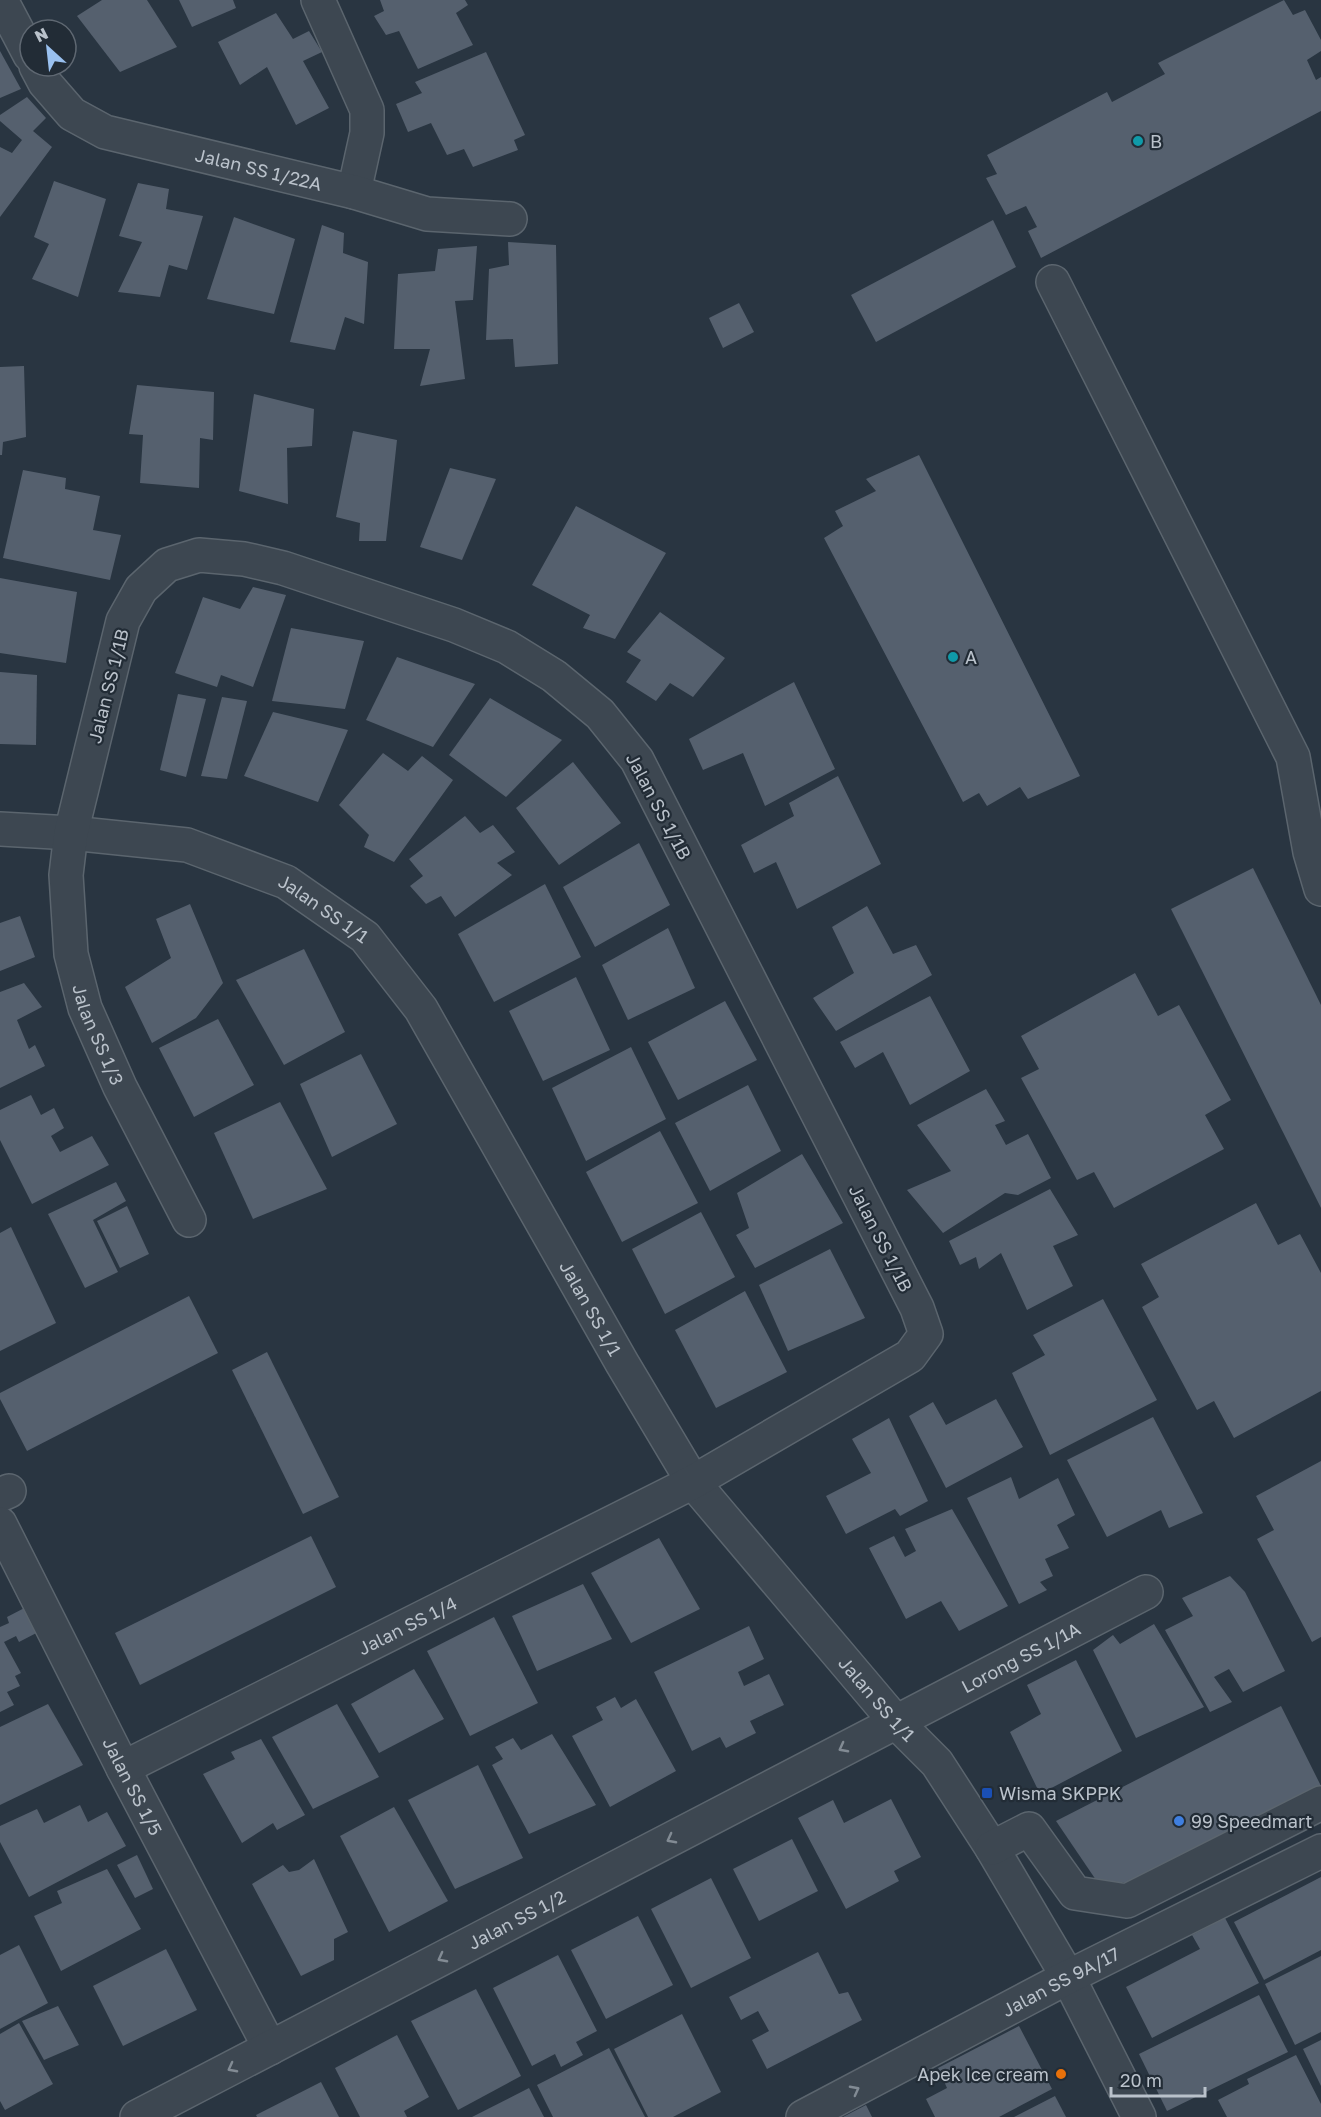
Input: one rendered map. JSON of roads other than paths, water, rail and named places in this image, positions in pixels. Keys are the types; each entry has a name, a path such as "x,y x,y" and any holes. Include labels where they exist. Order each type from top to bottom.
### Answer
{"street":[{"path":"1,0 18,32"},
{"path":"318,0 367,110 367,133 354,192"},
{"name":"Jalan SS 1/22A","path":"42,78 72,114 105,132 354,192 427,214 510,219"},
{"path":"1053,282 1293,757 1315,849 1321,889"},
{"name":"Jalan SS 1/1B","path":"71,833 123,621 141,589 167,565 199,555 244,559 282,568 465,630 507,647 554,676 600,714 637,760 917,1308 926,1334 910,1356 693,1482"},
{"name":"Jalan SS 1/1","path":"0,829 71,833 187,845 286,882 365,937 421,1009 622,1363 693,1482 895,1721 937,1763 992,1848 1068,1977 1138,2117"},
{"name":"Jalan SS 1/3","path":"71,833 66,875 71,954 85,1008 120,1087 189,1220"},
{"name":"Jalan SS 1/4","path":"123,1768 693,1482"},
{"name":"Jalan SS 1/5","path":"0,1524 123,1768 270,2048"},
{"name":"Lorong SS 1/1A","path":"895,1721 1146,1592"},
{"name":"Jalan SS 1/2","path":"137,2117 895,1721"},
{"path":"992,1848 1029,1829 1075,1893 1127,1901 1321,1803"},
{"name":"Jalan SS 9A/17","path":"803,2117 1068,1977 1321,1851"}],"place":[{"name":"B","path":"1138,141"},
{"name":"A","path":"953,657"},
{"name":"Wisma SKPPK","path":"987,1793"},
{"name":"99 Speedmart","path":"1179,1821"},
{"name":"Apek Ice cream","path":"1061,2074"}]}
